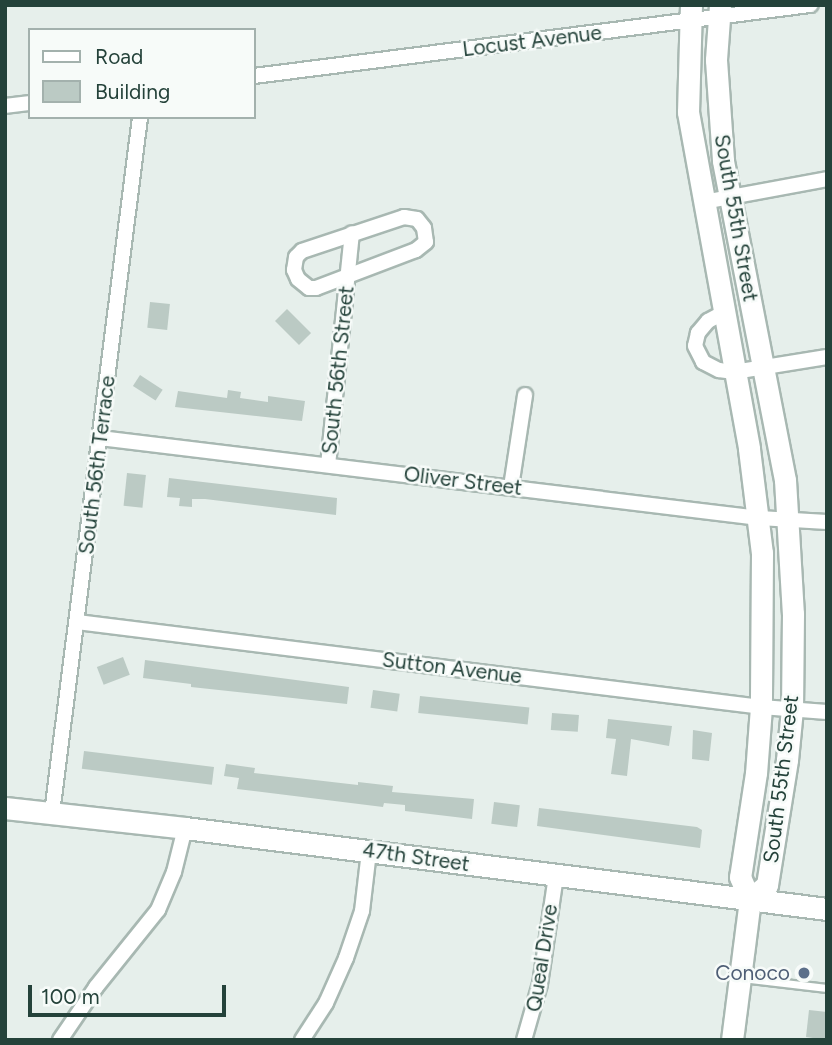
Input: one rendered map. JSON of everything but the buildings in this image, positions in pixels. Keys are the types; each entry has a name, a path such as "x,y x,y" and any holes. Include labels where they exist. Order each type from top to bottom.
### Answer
{"street":[{"name":"Locust Avenue","path":"256,76 691,13 810,5"},
{"name":"South 55th Street","path":"691,13 688,112 759,518 764,611 761,707 756,773 740,877 750,899 767,885 792,709 793,614 785,480 723,161 717,96 720,11"},
{"path":"5,106 28,103"},
{"name":"South 56th Terrace","path":"52,813 141,119"},
{"path":"703,202 827,179"},
{"name":"South 56th Street","path":"404,217 417,219 424,228 426,242 401,257 349,275 309,288 298,279 294,270 296,257 302,251 404,217"},
{"name":"South 56th Street","path":"328,465 352,233"},
{"path":"723,313 708,321 698,333 695,346 703,362 719,370 734,372 827,357"},
{"path":"511,487 525,395"},
{"name":"Oliver Street","path":"100,438 759,518 827,522"},
{"name":"Sutton Avenue","path":"77,622 761,707 827,712"},
{"name":"47th Street","path":"5,808 185,828 827,909"},
{"path":"60,1040 96,987 158,910 174,872 185,828"},
{"path":"302,1040 326,1003 346,958 362,911 369,851"},
{"name":"Queal Drive","path":"524,1040 540,984 556,876"},
{"path":"732,1040 750,899"}],"lane":[{"path":"740,978 827,988"}],"place":[{"name":"Conoco","path":"804,973"}]}
